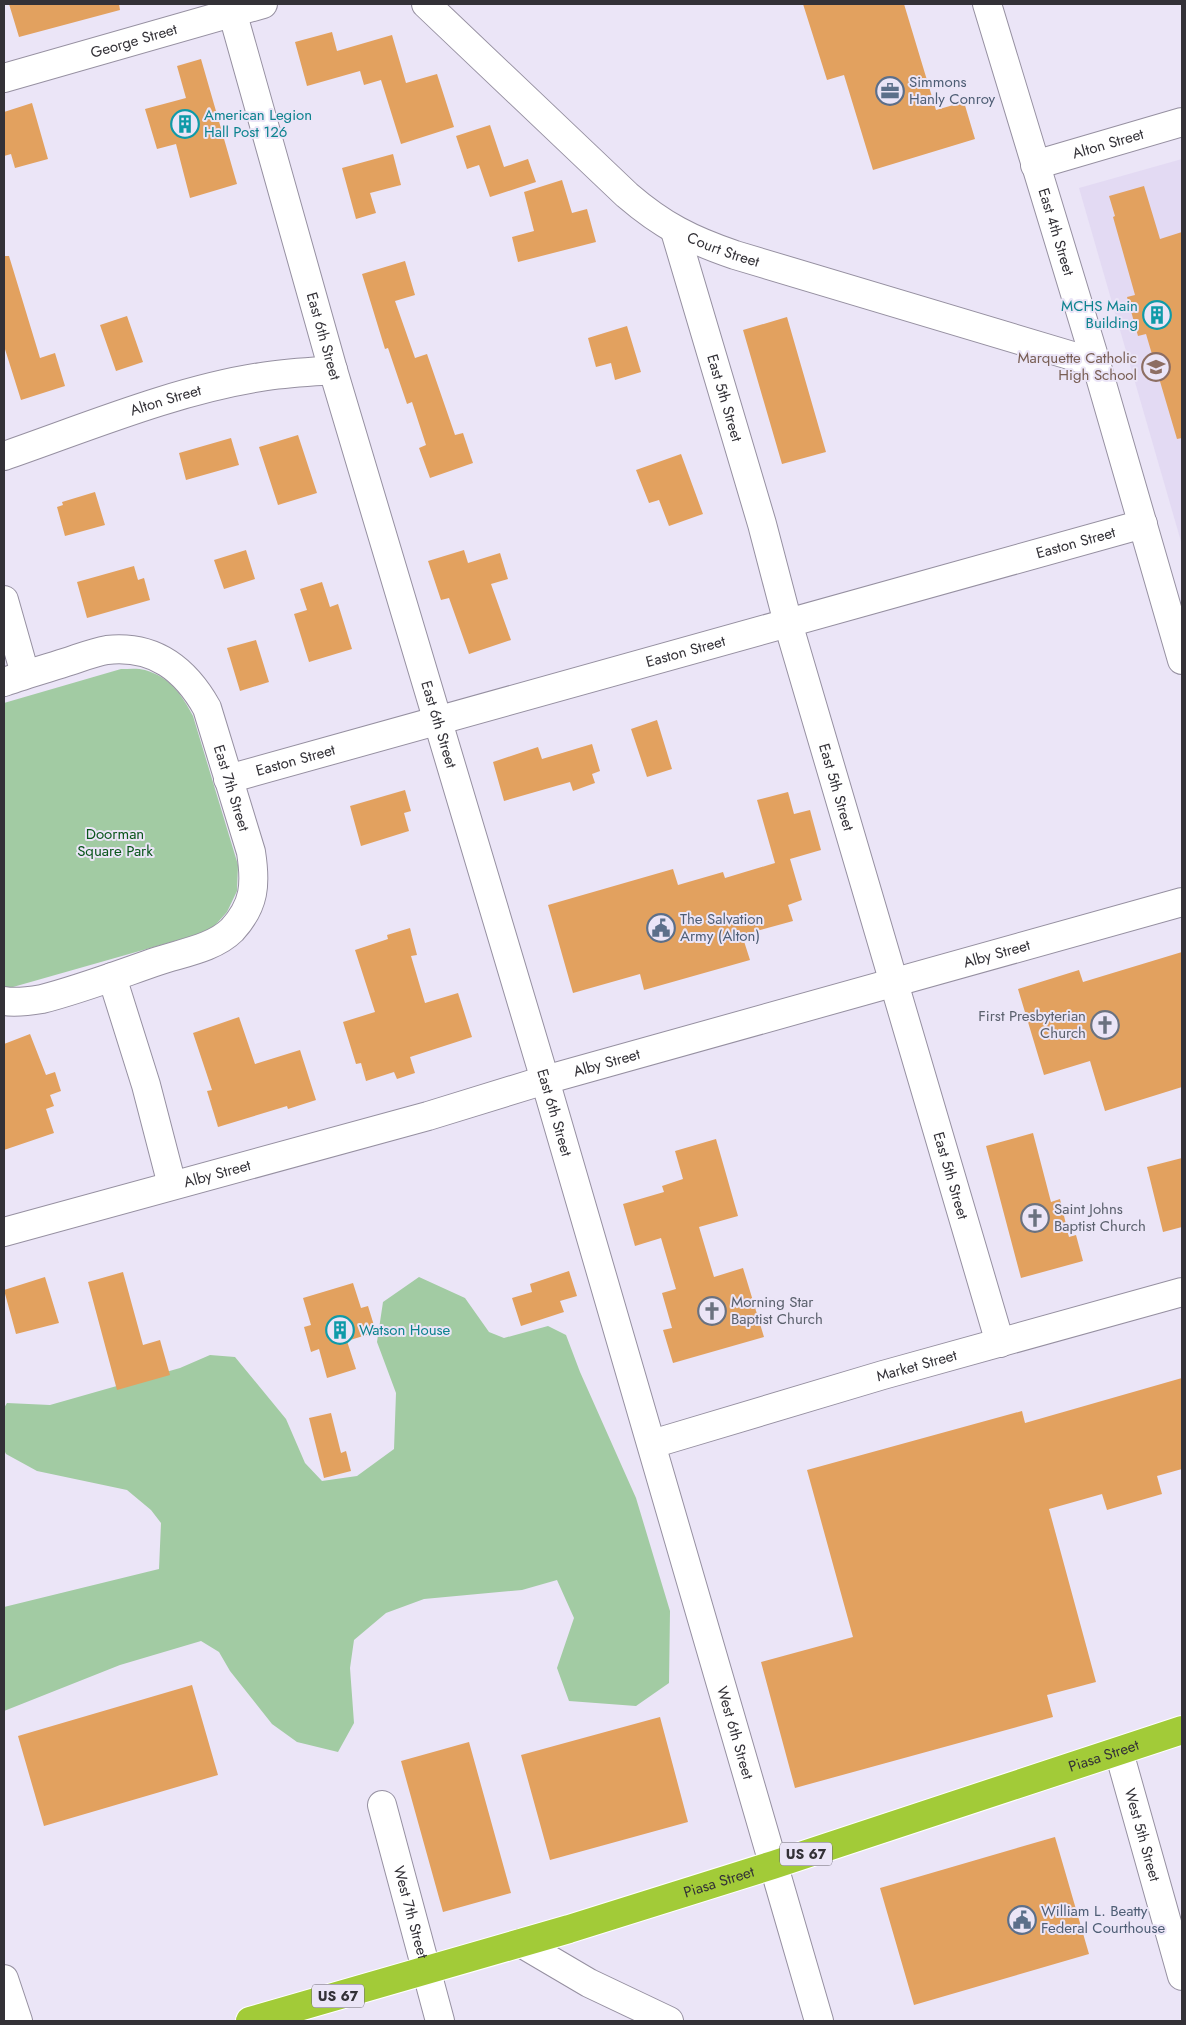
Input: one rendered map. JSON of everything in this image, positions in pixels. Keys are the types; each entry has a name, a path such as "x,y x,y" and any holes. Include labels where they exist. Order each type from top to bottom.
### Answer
{"highway":[{"name":"Piasa Street","path":"250,2021 521,1943 773,1865 1182,1730"}],"street":[{"name":"George Street","path":"4,78 231,8 263,4"},
{"name":"Court Street","path":"426,4 627,195 650,215 675,231 700,243 735,255 1096,363"},
{"name":"East 4th Street","path":"987,4 1096,363 1182,660"},
{"name":"East 6th Street","path":"231,8 333,370 439,721 652,1444"},
{"name":"Alton Street","path":"1035,165 1182,122"},
{"name":"East 5th Street","path":"675,231 762,524 788,623 1000,1343"},
{"name":"Alton Street","path":"4,456 154,404 224,384 262,377 333,370"},
{"name":"Easton Street","path":"228,779 1143,524"},
{"path":"4,600 14,678"},
{"name":"East 7th Street","path":"14,678 106,650 131,650 154,656 179,670 192,684 207,708 250,852 255,876 252,897 240,920 230,931 216,941 112,977"},
{"name":"Alby Street","path":"4,1232 428,1116 545,1080 1182,902"},
{"path":"4,1001 40,999 112,977 146,1084 172,1185"},
{"name":"Market Street","path":"652,1444 883,1375 1182,1292"},
{"name":"West 6th Street","path":"652,1444 819,2021"},
{"name":"West 5th Street","path":"1119,1752 1182,1976"},
{"name":"West 7th Street","path":"382,1805 440,2021"},
{"path":"521,1943 589,1983 669,2021"},
{"path":"4,1980 18,2021"}],"shaded area":[{"name":"Marquette Catholic High School","path":"1182,159 1182,545 1079,188"}],"green space":[{"name":"Doorman Square Park","path":"121,669 142,669 162,677 180,694 193,716 238,865 237,891 227,912 210,931 13,987 4,987 4,703"},
{"path":"419,1277 465,1298 489,1332 504,1338 548,1326 566,1335 580,1372 636,1498 670,1611 669,1683 636,1706 569,1701 557,1668 574,1618 557,1580 522,1590 424,1599 386,1613 354,1640 350,1668 354,1723 338,1752 297,1742 272,1724 230,1671 219,1652 201,1641 120,1665 4,1711 4,1607 159,1569 161,1523 151,1510 127,1490 37,1471 6,1454 4,1450 4,1408 7,1403 50,1405 180,1368 210,1355 235,1357 286,1419 305,1463 322,1481 357,1476 394,1449 396,1393 377,1342 383,1302"}],"building":[{"path":"9,4 119,4 120,10 19,37"},
{"name":"Simmons Hanly Conroy","path":"803,4 904,4 936,110 964,102 975,139 873,170 844,75 827,80"},
{"path":"332,32 337,51 392,35 406,83 437,74 454,127 401,144 381,80 364,85 360,71 307,86 295,42"},
{"name":"American Legion Hall Post 126","path":"201,59 237,184 190,198 176,144 157,149 145,109 186,98 177,66"},
{"path":"32,103 48,159 15,168 11,154 4,156 4,112"},
{"path":"490,125 504,167 528,159 536,182 490,197 479,165 467,169 456,136"},
{"path":"393,154 401,185 370,193 376,213 356,219 342,168"},
{"path":"562,180 572,213 587,209 596,242 518,262 512,237 534,231 524,192"},
{"name":"MCHS Main Building","path":"1144,186 1160,239 1182,232 1182,438 1177,439 1146,334 1138,336 1127,297 1135,295 1109,196"},
{"path":"4,256 9,256 40,358 55,353 65,386 21,400 4,346"},
{"path":"405,261 415,295 395,301 415,358 427,354 455,435 463,433 473,463 430,478 419,448 426,445 412,402 407,404 388,348 385,349 362,274"},
{"path":"127,316 143,362 116,371 100,325"},
{"path":"787,317 826,452 782,464 743,330"},
{"path":"627,326 641,372 615,380 611,363 596,367 588,338"},
{"path":"298,435 317,493 278,505 259,447"},
{"path":"231,438 239,465 186,480 179,453"},
{"path":"681,454 703,514 669,526 659,500 649,503 636,470"},
{"path":"95,492 105,525 65,536 57,507 63,505 62,502"},
{"path":"246,550 255,579 224,589 214,560"},
{"path":"464,550 468,563 500,553 508,579 491,584 511,640 469,654 449,598 441,600 428,561"},
{"path":"134,566 138,580 144,578 150,600 87,618 77,582"},
{"path":"322,582 330,607 338,604 352,649 309,662 294,614 307,610 300,589"},
{"path":"256,640 269,682 240,691 227,648"},
{"path":"657,720 672,769 647,777 631,729"},
{"path":"592,744 600,771 592,774 595,783 573,791 570,782 504,801 493,762 538,747 542,759"},
{"path":"405,790 411,811 404,813 409,831 361,846 350,806"},
{"name":"The Salvation Army (Alton)","path":"788,792 794,814 810,810 821,850 790,859 802,900 788,905 793,921 742,935 750,960 644,990 640,974 573,993 548,905 673,869 678,885 723,872 725,878 775,863 757,800"},
{"path":"410,928 417,955 411,956 425,1003 458,993 472,1037 410,1057 415,1073 397,1079 394,1072 366,1081 361,1063 356,1064 343,1022 375,1012 355,950 388,939 387,935"},
{"name":"First Presbyterian Church","path":"1182,952 1182,1087 1105,1111 1090,1061 1044,1075 1018,989 1079,970 1083,982"},
{"path":"239,1017 255,1064 300,1050 316,1100 288,1109 287,1106 218,1127 207,1091 212,1090 193,1033"},
{"path":"30,1034 46,1075 55,1072 61,1091 50,1095 54,1106 46,1109 54,1133 4,1150 4,1044"},
{"name":"Saint Johns Baptist Church","path":"1033,1133 1051,1202 1060,1199 1069,1237 1076,1235 1083,1261 1021,1278 986,1146"},
{"path":"716,1139 738,1216 699,1227 714,1277 743,1268 764,1337 673,1363 663,1330 672,1328 662,1293 676,1289 661,1238 635,1246 623,1204 664,1192 662,1186 683,1179 675,1151"},
{"path":"1182,1158 1182,1227 1163,1232 1147,1167"},
{"path":"569,1271 577,1296 560,1301 564,1312 521,1326 512,1298 532,1292 530,1284"},
{"path":"123,1272 143,1345 160,1340 170,1375 117,1390 88,1282"},
{"path":"45,1277 59,1323 16,1334 4,1290"},
{"name":"Watson House","path":"353,1283 361,1308 368,1306 376,1332 347,1341 356,1369 327,1378 319,1349 311,1352 304,1327 311,1325 303,1298"},
{"path":"1182,1378 1182,1469 1157,1476 1162,1494 1107,1510 1102,1494 1049,1509 1096,1682 1047,1695 1053,1717 795,1788 761,1662 853,1637 807,1470 1022,1411 1025,1423"},
{"path":"331,1413 341,1453 346,1451 351,1471 324,1478 309,1418"},
{"path":"192,1685 218,1775 44,1826 18,1736"},
{"path":"660,1717 688,1822 550,1860 521,1755"},
{"path":"469,1742 511,1893 443,1912 401,1761"},
{"path":"1055,1837 1089,1954 914,2005 880,1888"}],"place":[{"name":"Simmons Hanly Conroy","path":"890,91"},
{"name":"American Legion Hall Post 126","path":"185,124"},
{"name":"MCHS Main Building","path":"1157,315"},
{"name":"Marquette Catholic High School","path":"1156,367"},
{"name":"The Salvation Army (Alton)","path":"661,928"},
{"name":"First Presbyterian Church","path":"1105,1025"},
{"name":"Saint Johns Baptist Church","path":"1035,1218"},
{"name":"Morning Star Baptist Church","path":"712,1311"},
{"name":"Watson House","path":"340,1330"},
{"name":"William L. Beatty Federal Courthouse","path":"1022,1920"}]}
